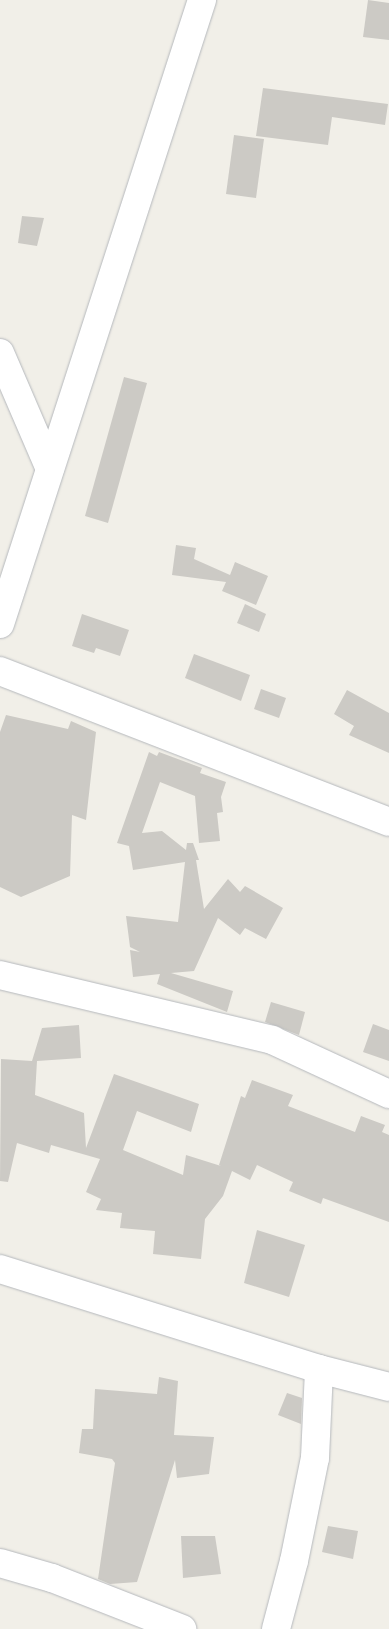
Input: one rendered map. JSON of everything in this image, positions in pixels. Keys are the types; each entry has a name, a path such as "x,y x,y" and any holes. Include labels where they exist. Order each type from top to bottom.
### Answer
{"street":[{"path":"0,624 202,0"},
{"path":"0,353 50,469"},
{"path":"0,671 389,822"},
{"path":"0,975 272,1040 389,1094"},
{"path":"0,1269 319,1370 389,1387"},
{"path":"276,1629 294,1561 315,1458 319,1370"},
{"path":"0,1563 52,1578 182,1629"}],"building":[{"path":"368,0 389,3 389,40 363,37"},
{"path":"263,88 388,104 385,125 332,117 328,145 256,136"},
{"path":"234,135 264,139 256,198 226,194"},
{"path":"22,216 44,218 37,246 18,243"},
{"path":"124,377 147,383 108,523 85,516"},
{"path":"176,545 196,548 194,559 230,575 235,562 268,576 256,605 222,591 226,582 172,575"},
{"path":"245,604 266,614 259,632 237,623"},
{"path":"82,614 129,630 120,656 96,648 94,653 72,646"},
{"path":"194,654 250,675 241,701 185,678"},
{"path":"261,689 286,698 279,718 254,709"},
{"path":"347,690 389,713 389,753 349,735 354,726 334,714"},
{"path":"6,715 68,729 71,721 96,732 86,820 72,815 70,876 21,897 0,887 0,732"},
{"path":"149,752 157,756 159,752 202,768 200,773 226,782 221,797 223,812 217,813 220,841 199,843 195,796 160,782 142,833 162,831 186,850 187,843 193,843 199,860 196,860 204,909 228,879 240,892 245,886 283,908 266,939 245,928 240,935 218,918 194,971 171,973 233,991 227,1012 157,984 160,974 133,977 130,950 140,952 130,947 126,916 178,922 185,862 133,870 129,846 117,843"},
{"path":"271,1002 305,1012 299,1035 265,1022"},
{"path":"373,1024 389,1030 389,1061 363,1052"},
{"path":"79,1025 81,1058 37,1061 35,1095 84,1113 86,1148 114,1074 199,1104 191,1132 137,1111 123,1150 183,1175 186,1155 221,1166 219,1165 241,1096 245,1098 252,1080 293,1095 288,1106 355,1132 361,1116 385,1125 382,1132 389,1135 389,1222 323,1198 321,1204 289,1191 293,1182 257,1165 250,1180 232,1171 223,1196 205,1219 201,1259 153,1254 155,1231 120,1228 122,1213 96,1210 101,1199 86,1192 100,1159 51,1145 49,1153 17,1143 8,1182 0,1181 1,1059 32,1061 42,1028"},
{"path":"257,1230 305,1245 289,1297 244,1283"},
{"path":"159,1377 178,1381 174,1435 214,1437 209,1474 177,1478 175,1460 137,1582 110,1584 98,1579 115,1463 112,1459 79,1453 82,1429 93,1429 95,1389 157,1394"},
{"path":"287,1393 302,1398 301,1424 278,1415"},
{"path":"328,1526 358,1531 353,1559 322,1552"},
{"path":"181,1536 215,1536 221,1574 183,1578"}]}
